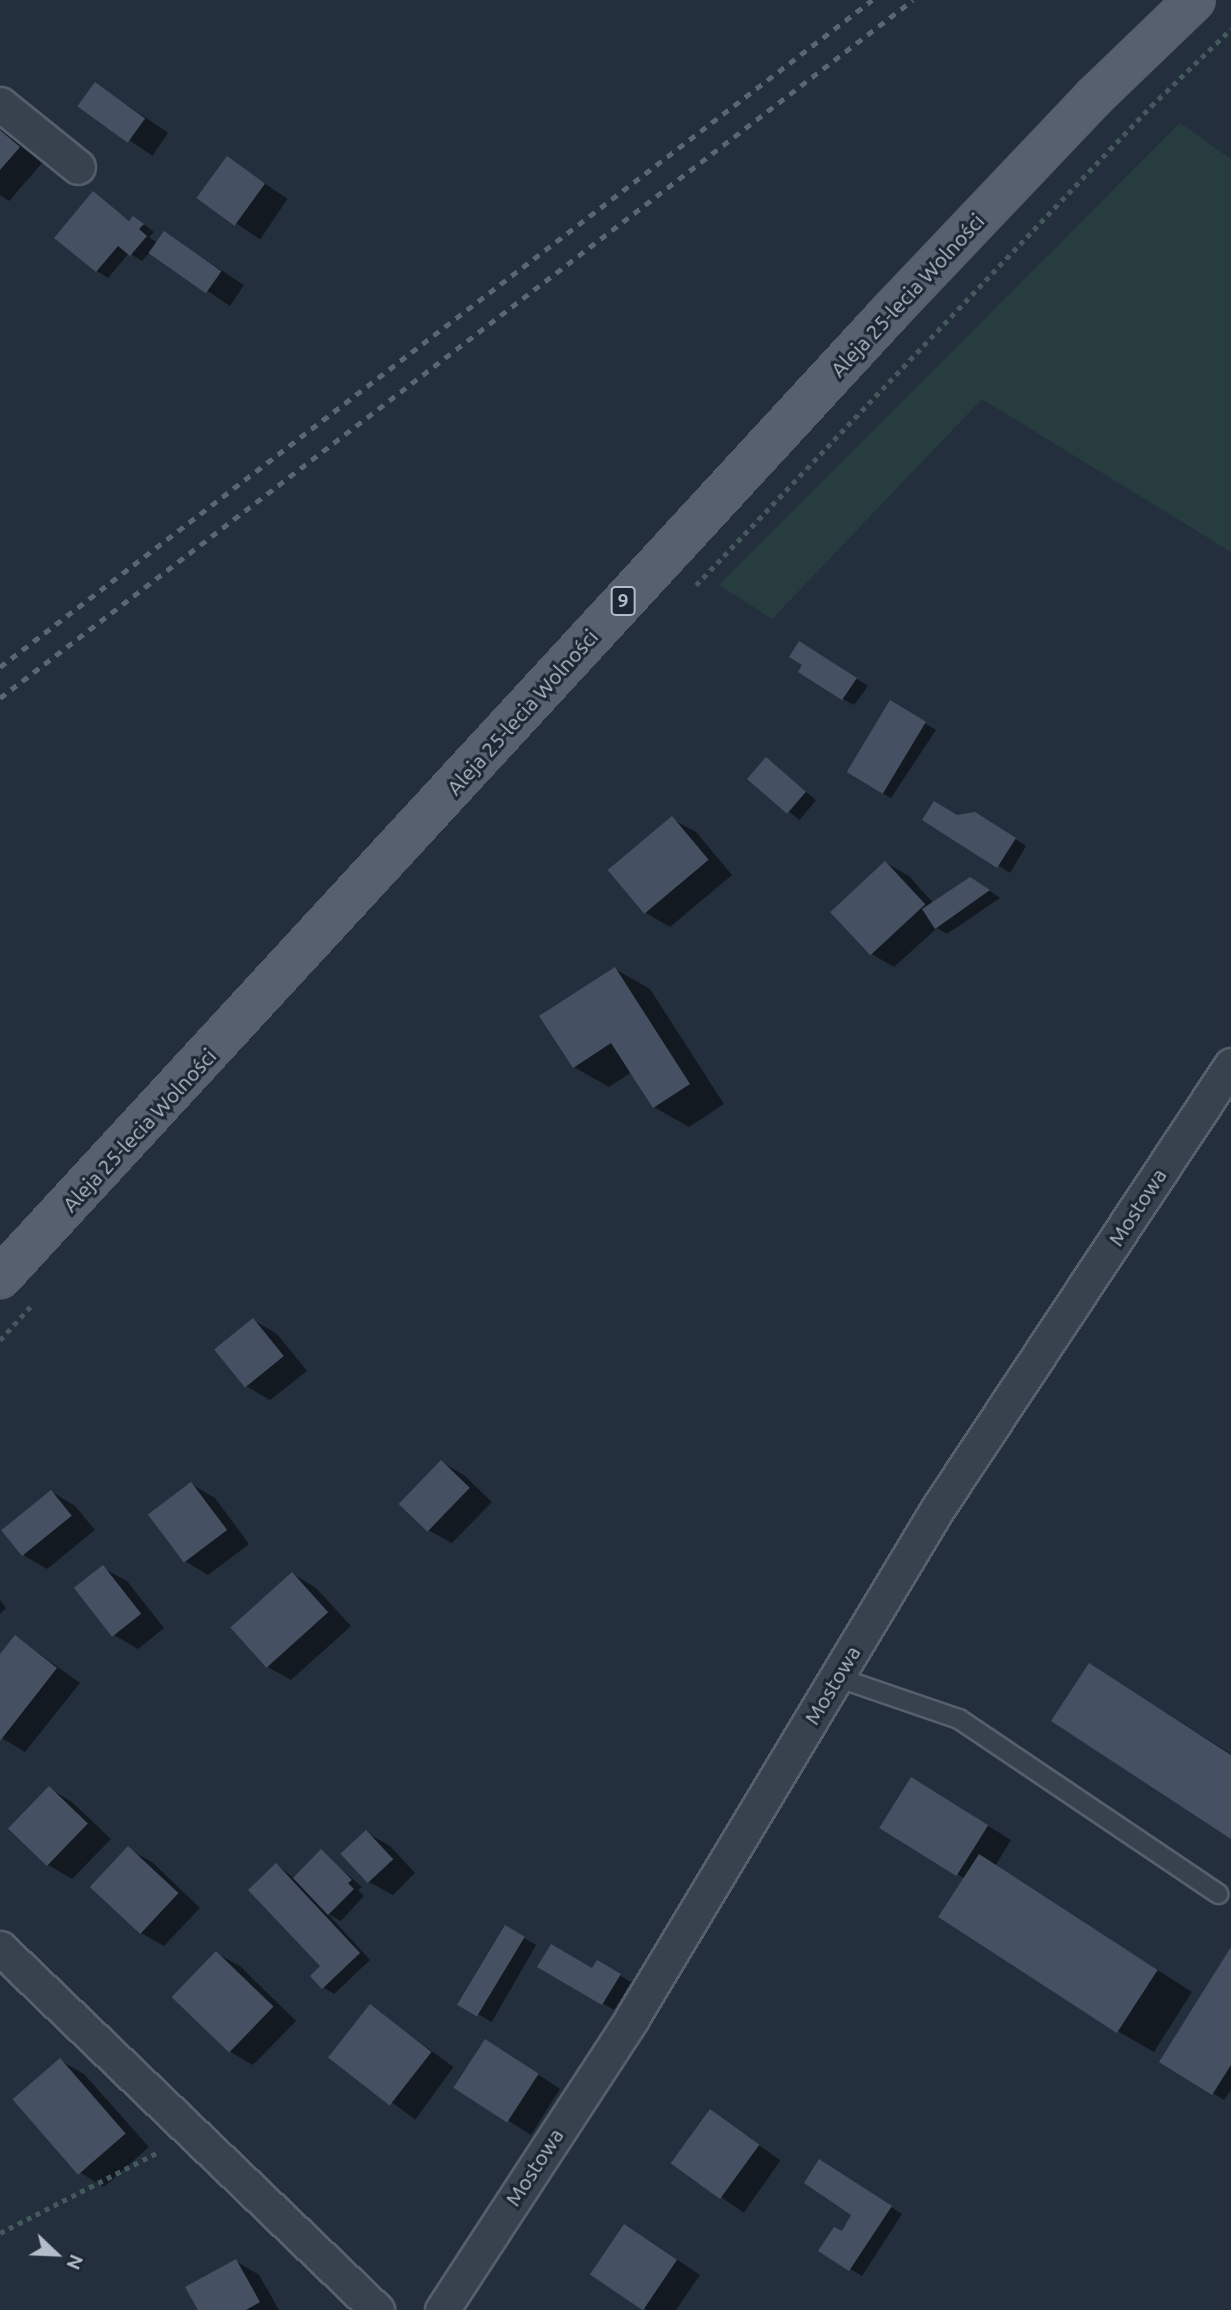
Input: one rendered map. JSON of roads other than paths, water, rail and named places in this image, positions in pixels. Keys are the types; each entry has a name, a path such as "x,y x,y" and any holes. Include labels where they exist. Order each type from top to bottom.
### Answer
{"main road":[{"name":"Aleja 25-lecia Wolności","path":"0,1278 891,311 1093,98 1195,0"}],"street":[{"path":"0,104 78,167"},
{"name":"Mostowa","path":"442,2310 632,2018 939,1508 1231,1065"},
{"path":"0,1948 377,2310"}],"lane":[{"path":"836,1677 959,1719 1217,1894"}],"railway":[{"path":"0,667 872,0"},
{"path":"0,698 913,0"}]}
